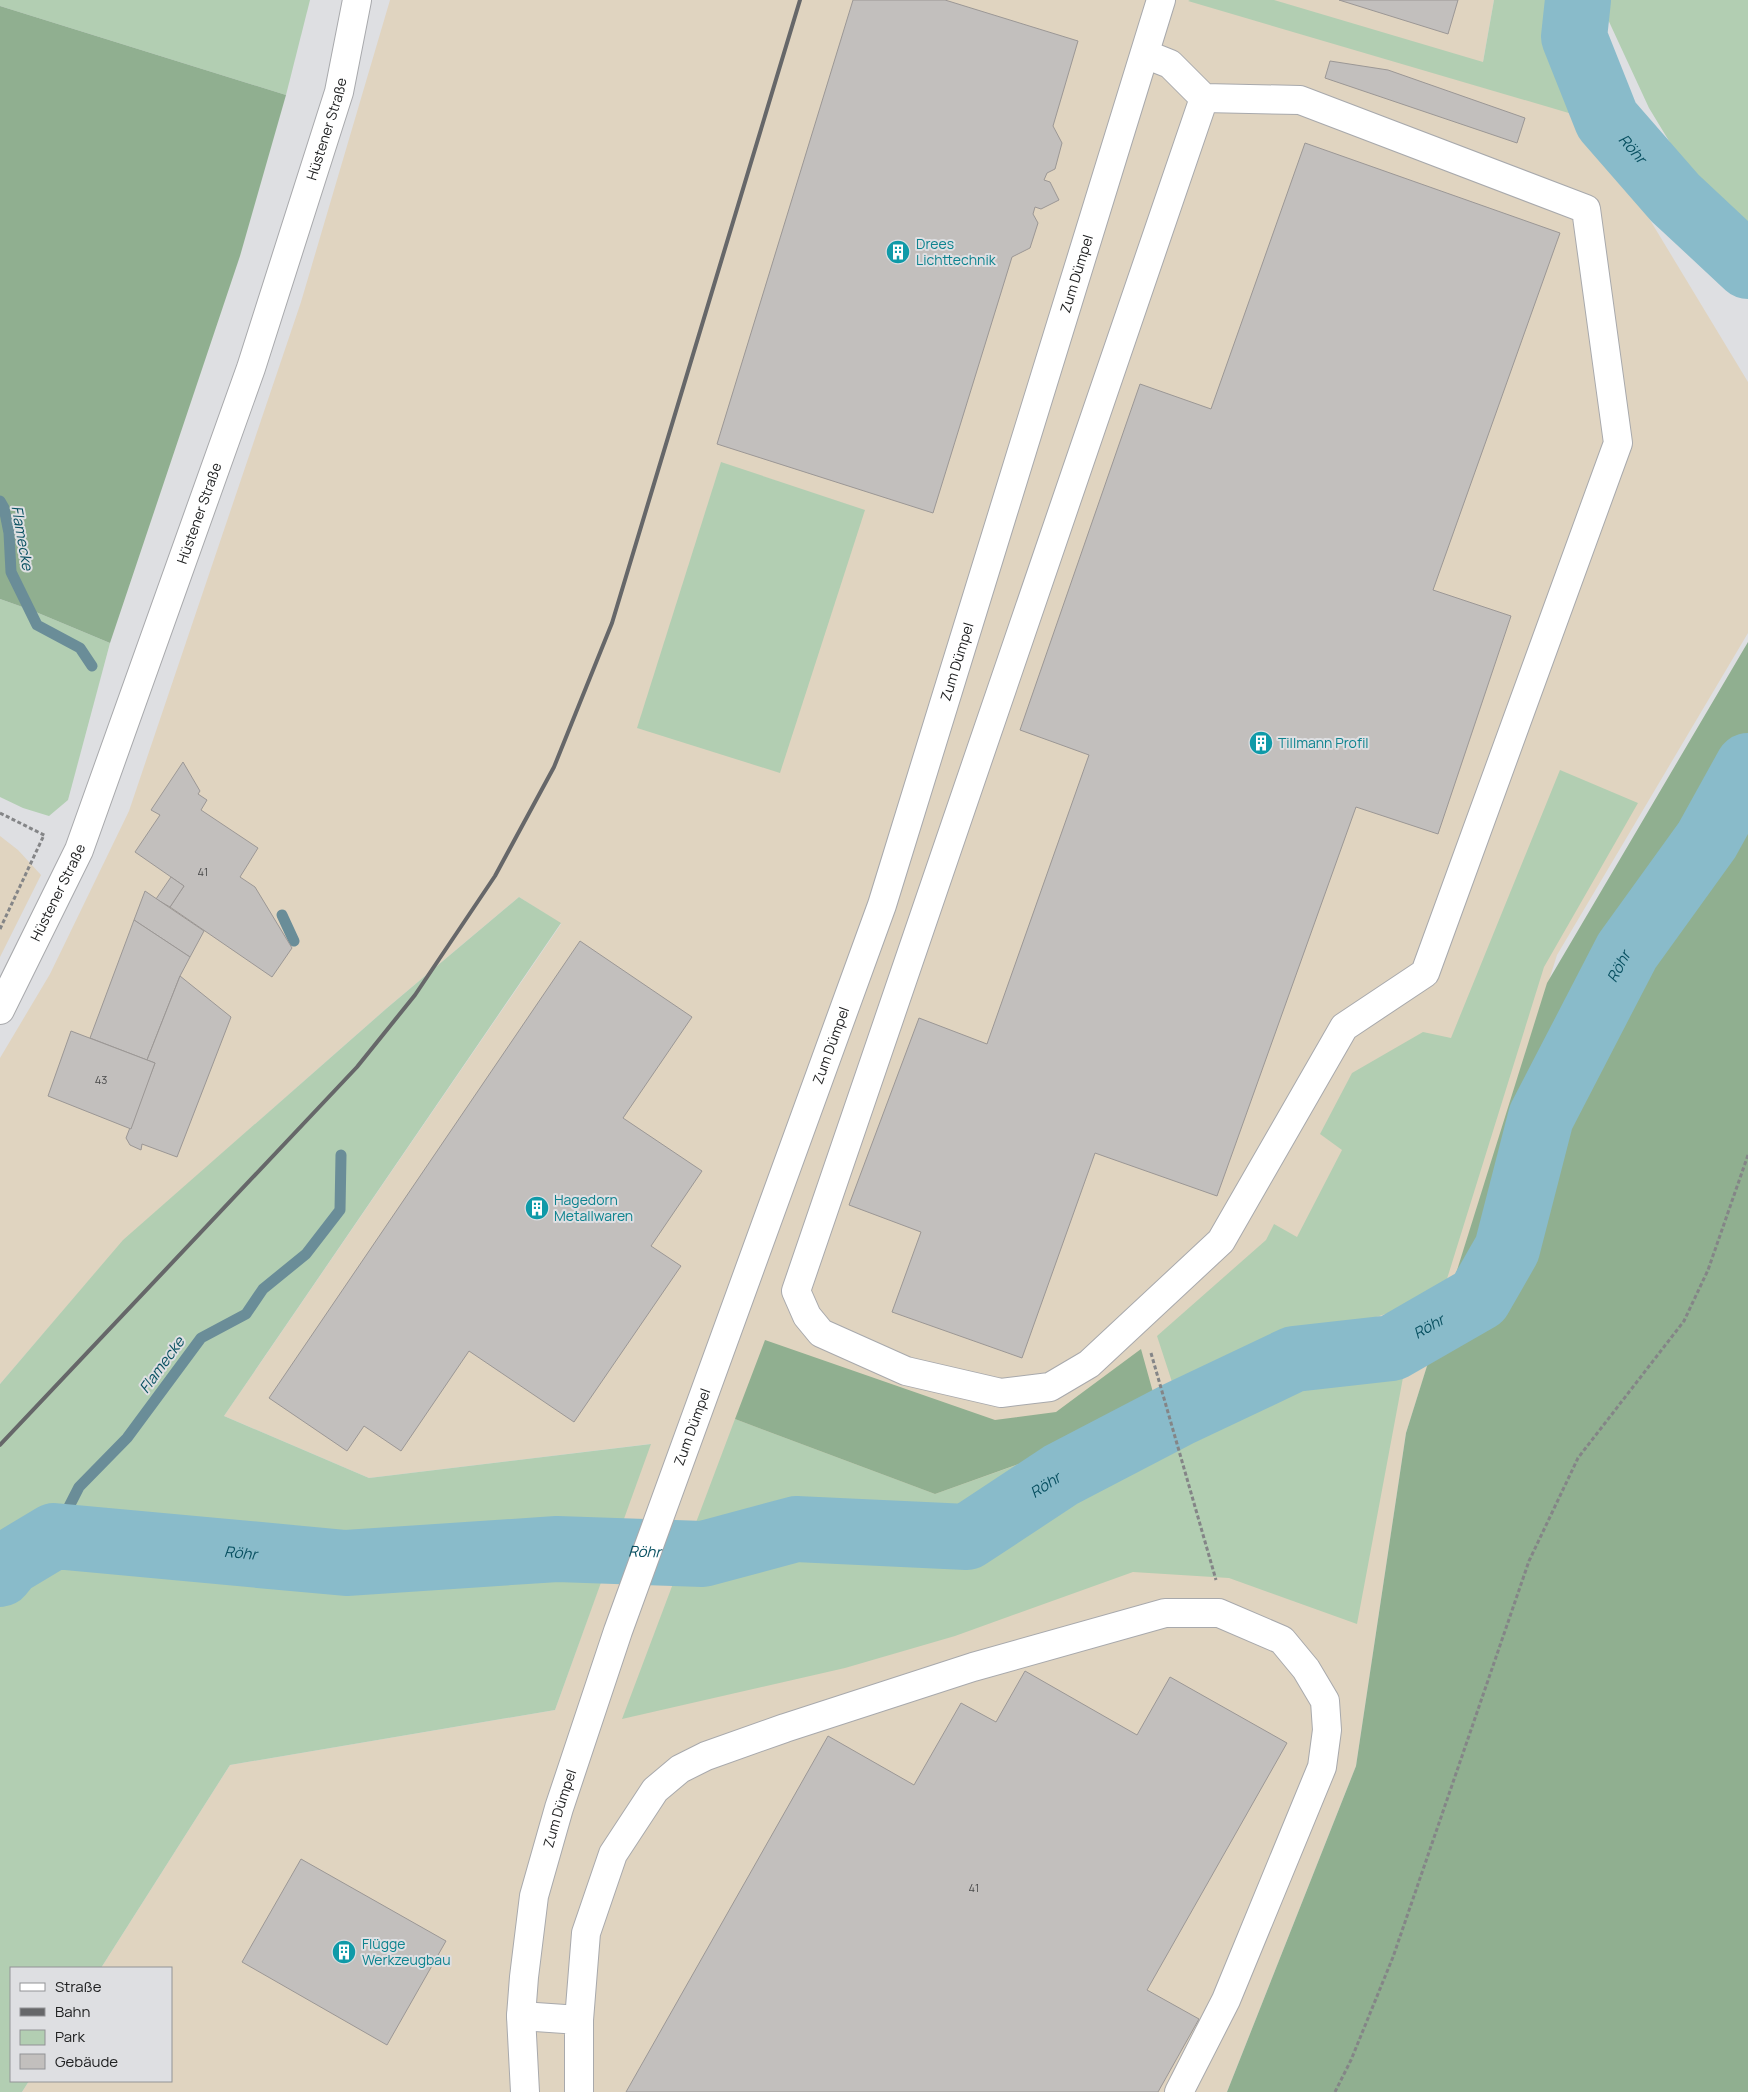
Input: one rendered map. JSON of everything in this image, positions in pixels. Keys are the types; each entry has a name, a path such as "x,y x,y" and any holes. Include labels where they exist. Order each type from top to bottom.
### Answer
{"street":[{"name":"Hüstener Straße","path":"0,1010 79,850 251,368 340,92 357,0"},
{"name":"Zum Dümpel","path":"525,2092 521,2016 524,1977 534,1896 559,1808 618,1631 882,905 1161,0"},
{"path":"1145,54 1170,64 1204,98 1300,100 1586,209 1618,443 1425,973 1344,1026 1222,1241 1089,1364 1050,1387 1001,1393 906,1371 821,1333 807,1316 796,1291 1204,98"},
{"path":"579,2092 579,2020 586,1933 612,1854 655,1790 680,1769 706,1756 785,1728 973,1667 1165,1614 1219,1613 1282,1640 1306,1669 1325,1701 1327,1730 1322,1767 1226,2000 1179,2092"},
{"path":"521,2016 579,2020"}],"path":[{"path":"0,813 44,836 79,850"},
{"path":"0,929 44,836"},
{"path":"1335,2092 1351,2060 1393,1957 1529,1561 1578,1458 1684,1321 1708,1270 1748,1155"},
{"path":"1149,1346 1227,1616"}],"shaded area":[{"path":"390,0 1494,0 1483,62 1589,119 1748,382 1748,633 1557,955 1406,1433 1356,1766 1227,2092 22,2092 28,2082 172,2082 172,1967 102,1967 230,1765 555,1710 650,1444 369,1478 224,1416 561,924 519,897 387,1008 124,1240 0,1384 0,1058 50,974 129,811 301,302"},
{"path":"0,836 18,850 41,875 0,957"}],"green space":[{"path":"0,0 310,0 286,95 0,6"},
{"path":"1274,0 1483,62 1494,0 1748,0 1748,271 1649,108 1605,13 1589,119 1188,1"},
{"path":"0,6 286,95 240,256 110,643 0,599"},
{"path":"721,462 865,510 780,773 637,728"},
{"path":"0,599 110,643 68,800 49,816 23,808 0,797"},
{"path":"1748,642 1748,2092 1227,2092 1356,1766 1406,1433 1547,983"},
{"path":"1560,770 1638,803 1544,967 1442,1295 1173,1385 1157,1336 1266,1240 1274,1224 1297,1237 1342,1150 1320,1134 1352,1073 1423,1032 1451,1038"},
{"path":"519,897 561,923 224,1416 369,1478 651,1444 555,1710 230,1765 102,1967 10,1967 10,2082 28,2082 22,2092 0,2092 0,1384 123,1240 387,1008"},
{"path":"1413,1324 1357,1624 1229,1578 1133,1572 955,1636 845,1668 622,1719 735,1419 935,1494"},
{"path":"765,1340 995,1420 1056,1412 1141,1349 1159,1414 935,1494 735,1419"}],"building":[{"name":"Drees Lichttechnik","path":"853,0 945,0 1078,41 1053,126 1062,143 1055,169 1047,173 1044,180 1050,182 1059,200 1041,209 1035,207 1033,214 1038,223 1030,248 1012,257 933,513 717,444"},
{"path":"1339,0 1458,0 1448,34"},
{"path":"1330,61 1388,70 1525,118 1517,143 1325,78"},
{"name":"Tillmann Profil","path":"1305,143 1560,233 1433,590 1511,616 1438,834 1356,807 1217,1196 1095,1153 1022,1358 892,1312 921,1232 849,1205 919,1018 987,1044 1089,755 1020,730 1140,384 1211,409"},
{"path":"183,762 200,791 198,794 207,800 201,810 258,848 240,877 255,887 292,948 272,977 170,907 184,886 135,852 160,815 151,810"},
{"path":"171,877 184,886 170,907 156,899"},
{"path":"145,891 204,931 190,957 134,920"},
{"path":"134,920 190,957 180,976 147,1060 90,1038"},
{"name":"Hagedorn Metallwaren","path":"580,941 692,1017 623,1118 702,1171 651,1246 681,1266 574,1422 469,1351 401,1451 364,1426 347,1451 269,1398"},
{"path":"180,976 231,1017 177,1157 142,1144 141,1150 130,1145 126,1138 155,1063 147,1060"},
{"path":"71,1031 155,1063 131,1129 48,1096"},
{"path":"1025,1671 1137,1735 1170,1677 1287,1743 1147,1990 1199,2019 1158,2092 626,2092 828,1736 914,1785 961,1703 996,1722"},
{"name":"Flügge Werkzeugbau","path":"301,1859 446,1941 387,2045 242,1962"}],"waterway":[{"name":"Röhr","path":"1578,0 1574,37 1607,120 1675,198 1748,266"},
{"name":"Flamecke","path":"0,501 4,508 9,533 11,572 37,625 80,648 92,666"},
{"name":"Röhr","path":"0,1574 9,1563 54,1536 346,1563 557,1549 703,1554 796,1529 967,1537 1061,1475 1178,1414 1294,1359 1392,1348 1479,1298 1507,1249 1541,1117 1627,951 1707,840 1748,766"},
{"name":"Flamecke","path":"282,915 294,941"},
{"name":"Flamecke","path":"54,1536 79,1487 127,1438 201,1338 246,1314 263,1289 306,1254 340,1210 341,1155"}],"railway":[{"path":"0,1445 357,1067 415,995 495,876 554,767 612,623 800,0"}],"place":[{"name":"Drees Lichttechnik","path":"898,252"},
{"name":"Tillmann Profil","path":"1261,743"},
{"name":"Hagedorn Metallwaren","path":"537,1208"},
{"name":"Flügge Werkzeugbau","path":"344,1952"}]}
